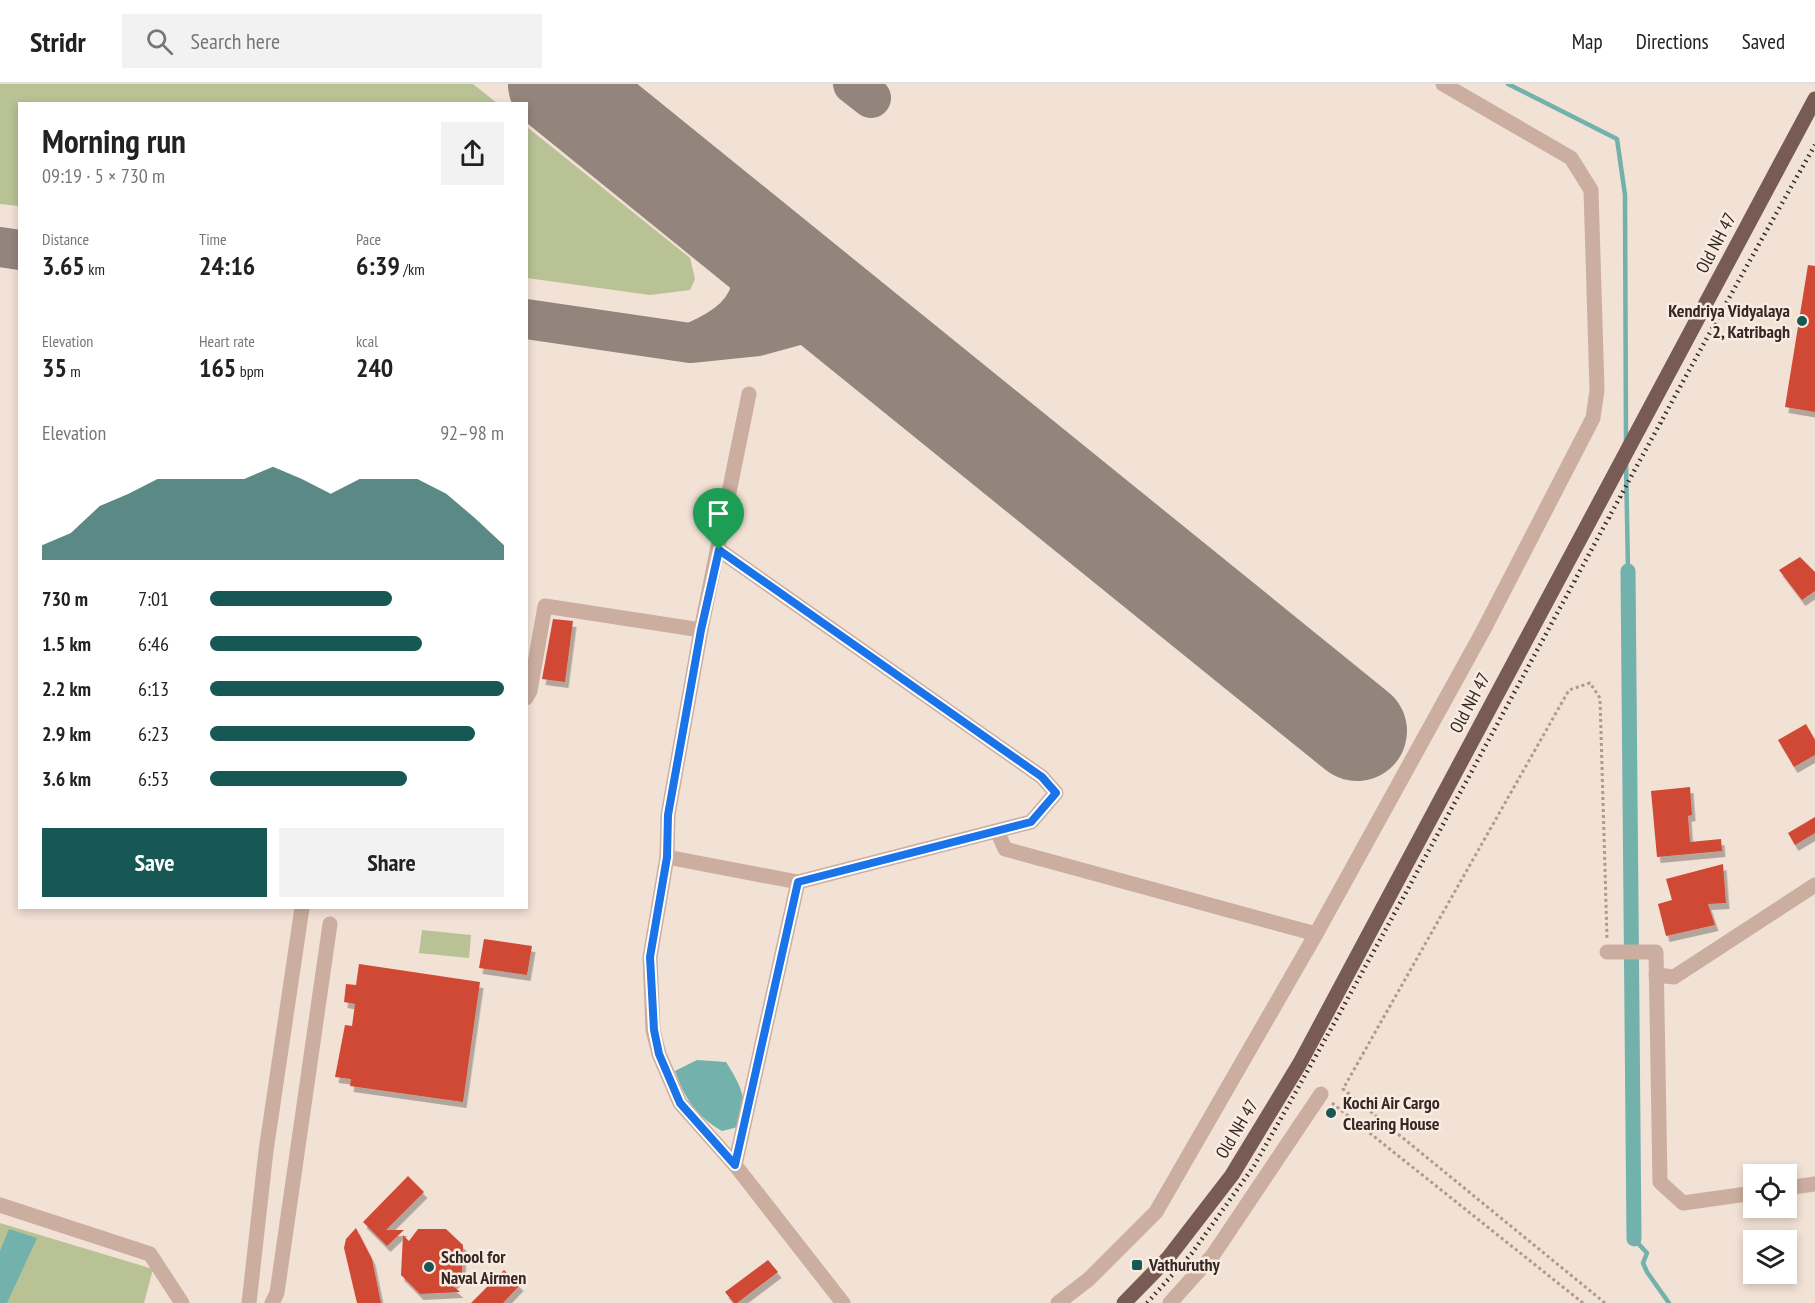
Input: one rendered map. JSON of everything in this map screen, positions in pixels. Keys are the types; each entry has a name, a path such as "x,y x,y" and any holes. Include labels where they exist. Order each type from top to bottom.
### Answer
{"main road":[{"name":"Old NH 47","path":"1124,1303 1168,1258 1232,1175 1300,1063 1815,99"}],"street":[{"path":"1058,1303 1089,1279 1155,1212 1316,934 1483,631 1593,418 1597,390 1592,190 1571,158 1443,84"},
{"path":"749,394 701,630 668,815 667,857 650,957 654,1030 657,1046 680,1103 735,1165 843,1303"},
{"path":"667,857 798,882 1031,822 1056,793 1042,777 719,550"},
{"path":"528,694 545,606 701,630"},
{"path":"998,831 1005,849 1316,934"},
{"path":"735,1165 798,882"},
{"path":"1656,975 1674,976 1815,885"},
{"path":"249,1303 266,1151 302,909"},
{"path":"272,1303 277,1293 300,1144 330,924"},
{"path":"1607,952 1656,952 1660,1182 1683,1203 1743,1195"},
{"path":"1170,1303 1212,1255 1321,1094"},
{"path":"1797,1186 1815,1184"},
{"path":"0,1204 150,1254 182,1303"}],"path":[{"path":"1605,1303 1343,1089 1569,690 1590,683 1600,698 1607,952"},
{"path":"1321,1094 1583,1303"}],"green space":[{"path":"0,84 473,84 496,102 18,102 18,206 0,204"},
{"path":"528,128 690,258 695,279 690,290 650,295 528,278"},
{"path":"422,930 471,935 469,958 419,953"},
{"path":"0,1223 153,1269 144,1303 0,1303"}],"water":[{"path":"697,1060 726,1062 742,1092 744,1116 742,1126 722,1131 692,1106 675,1071"},
{"path":"9,1229 37,1238 7,1303 0,1303 0,1251"}],"building":[{"path":"1808,265 1815,266 1815,412 1785,407"},
{"path":"1800,557 1815,572 1815,591 1802,600 1779,570"},
{"path":"553,619 573,621 565,682 542,679"},
{"path":"1806,724 1815,740 1815,755 1794,767 1778,740"},
{"path":"1690,787 1692,815 1688,816 1690,842 1721,839 1722,851 1657,857 1651,791"},
{"path":"1815,817 1815,833 1795,845 1788,833"},
{"path":"1723,864 1726,903 1708,904 1715,925 1666,936 1658,904 1672,900 1666,879"},
{"path":"484,939 532,946 527,975 479,968"},
{"path":"359,964 480,982 463,1102 350,1086 351,1079 335,1077 345,1025 352,1026 355,1004 344,1002 346,984 356,985"},
{"path":"408,1176 424,1192 386,1230 404,1230 387,1246 363,1222"},
{"path":"356,1228 372,1259 381,1303 357,1303 344,1248 346,1239"},
{"path":"418,1229 446,1229 463,1245 462,1275 452,1285 460,1292 420,1294 401,1275 403,1235 409,1241"},
{"path":"768,1260 778,1272 734,1303 725,1292"},
{"path":"504,1270 520,1285 503,1303 471,1303"}],"waterway":[{"path":"1508,84 1617,139 1625,195 1626,443"},
{"path":"1626,463 1628,571"},
{"path":"1628,571 1634,1239"},
{"path":"1634,1239 1647,1253 1643,1263 1669,1303"}],"taxiway":[{"path":"610,126 607,104 615,84"},
{"path":"853,84 871,98"},
{"path":"696,341 719,329 739,312 750,291 752,278 746,257 716,212"},
{"path":"0,247 18,250"},
{"path":"528,319 690,343 758,336 809,322 827,321 850,330 893,355"}],"runway":[{"path":"558,84 1357,731"}],"railway":[{"path":"1147,1303 1192,1253 1254,1166 1396,911 1673,399 1815,145"}],"place":[{"name":"Kendriya Vidyalaya 2, Katribagh","path":"1802,321"},
{"name":"Kochi Air Cargo Clearing House","path":"1331,1113"},
{"name":"Vathuruthy","path":"1137,1265"},
{"name":"School for Naval Airmen","path":"429,1267"}],"route":[{"path":"719,550 1042,777 1056,793 1031,822 798,882 735,1165 680,1103 659,1054 654,1030 650,957 667,857 668,815 701,630 719,550"}]}
